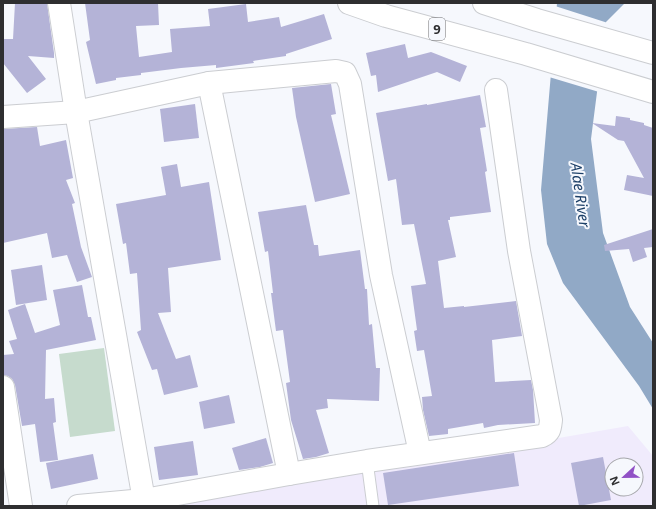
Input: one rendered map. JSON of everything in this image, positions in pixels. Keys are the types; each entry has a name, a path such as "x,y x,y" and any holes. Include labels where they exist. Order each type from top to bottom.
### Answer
{"main road":[{"path":"59,3 76,112 144,503"},
{"name":"9","path":"349,3 386,16 526,54 653,92"},
{"path":"484,3 537,20 653,53"},
{"path":"3,117 76,112 209,83 336,71 345,73 350,84 382,275 420,453"},
{"path":"209,83 289,474"},
{"path":"78,506 144,503 289,474 420,453 542,436 548,433 551,426 551,420 519,251 496,90"},
{"path":"3,387 21,506"}],"lane":[{"path":"367,461 373,506"}],"shaded area":[{"path":"628,426 653,456 653,506 168,506"}],"green space":[{"path":"104,348 115,431 70,437 59,354"}],"water":[{"name":"Alae River","path":"557,3 625,3 606,22 591,139 603,233 630,307 653,343 653,409 639,386 563,283 547,244 541,190"}],"pier":[{"path":"555,6 608,23 599,92 549,77"}],"building":[{"path":"15,3 47,3 54,53 54,58 28,56 46,79 27,93 3,63 3,39 13,39"},
{"path":"85,3 158,3 159,25 136,26 139,57 172,52 170,29 210,26 208,9 246,4 248,22 279,17 281,27 324,14 332,39 286,54 286,56 253,61 254,63 216,68 216,65 141,73 141,75 116,78 116,80 96,84 86,42 90,40"},
{"path":"405,44 408,58 431,52 467,66 460,82 437,72 378,92 376,75 371,76 366,53"},
{"path":"331,84 336,114 331,115 350,194 315,202 296,117 292,88"},
{"path":"480,95 486,127 480,128 487,171 485,172 491,212 450,217 450,220 448,220 456,257 438,261 444,308 516,301 522,336 492,340 495,382 531,380 535,423 498,425 484,428 483,423 448,429 448,434 429,436 423,410 422,397 432,396 424,350 417,351 414,331 417,330 411,286 426,284 414,224 402,225 396,179 388,181 376,113"},
{"path":"195,104 199,138 164,142 160,109"},
{"path":"616,116 630,118 630,120 644,123 644,125 653,128 653,196 624,190 627,175 644,178 624,141 618,140 592,123 615,126"},
{"path":"37,127 40,146 66,140 73,178 66,180 75,203 72,204 81,247 92,277 77,282 67,255 52,258 47,233 3,243 3,129"},
{"path":"177,164 181,187 209,182 221,260 168,268 171,312 158,313 176,359 190,355 198,387 164,395 157,369 152,370 137,332 141,330 137,273 130,274 126,243 123,244 116,204 166,195 161,167"},
{"path":"306,205 314,245 318,245 319,256 360,250 365,289 367,289 369,325 372,324 376,368 380,368 379,401 327,399 328,408 316,410 329,453 303,459 291,420 286,383 290,382 283,330 276,331 268,251 265,252 258,212"},
{"path":"653,229 653,247 644,248 647,257 633,262 629,249 605,251 604,245"},
{"path":"42,265 47,300 16,305 11,270"},
{"path":"82,285 88,317 91,317 96,340 46,350 45,399 54,398 56,422 53,423 58,460 40,462 35,424 22,426 15,385 12,379 3,375 3,355 14,354 9,341 17,339 8,310 25,304 35,333 60,325 53,290"},
{"path":"229,395 235,423 204,429 199,402"},
{"path":"266,438 273,463 260,467 239,470 232,448"},
{"path":"193,441 198,475 159,480 154,447"},
{"path":"514,453 519,486 388,505 383,473"},
{"path":"93,454 98,479 51,489 46,463"},
{"path":"603,457 604,497 610,497 611,500 579,506 571,463"}]}
